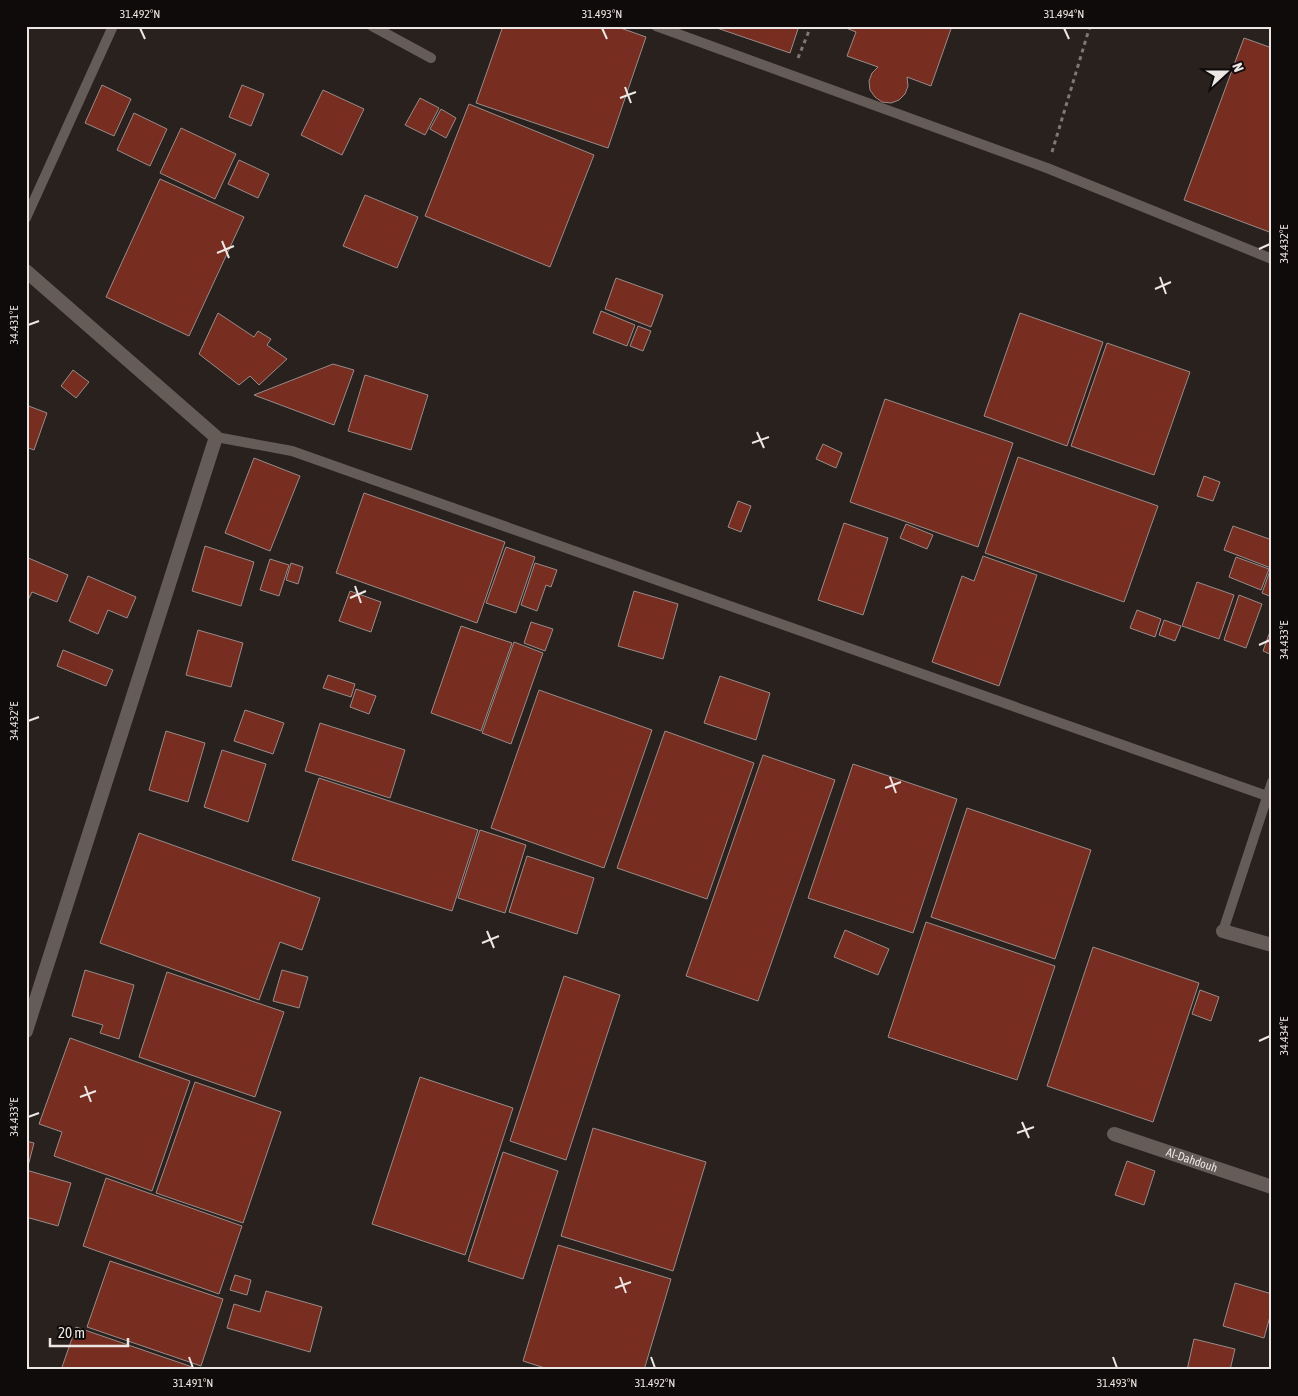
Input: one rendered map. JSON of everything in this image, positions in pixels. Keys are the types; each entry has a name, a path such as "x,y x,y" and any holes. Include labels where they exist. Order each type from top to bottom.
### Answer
{"street":[{"path":"26,271 216,437 26,1031"},
{"path":"1223,931 1272,945"},
{"name":"Al-Dahdouh","path":"1114,1134 1272,1187"}],"lane":[{"path":"26,218 113,26"},
{"path":"372,26 431,58"},
{"path":"656,26 1047,168 1272,259"},
{"path":"216,437 292,451 1267,796"},
{"path":"1223,931 1272,782"}],"path":[{"path":"792,75 811,26"},
{"path":"1047,168 1090,26"}],"building":[{"path":"503,26 615,26 646,37 608,148 476,103"},
{"path":"711,26 799,26 790,53"},
{"path":"841,26 952,26 931,86 907,77 908,86 905,94 899,100 891,103 882,102 870,90 869,81 872,73 878,67 847,56 856,32"},
{"path":"1244,38 1272,48 1272,233 1184,200"},
{"path":"102,85 131,99 114,136 85,123"},
{"path":"242,85 264,94 251,126 229,117"},
{"path":"323,90 364,109 342,155 301,135"},
{"path":"420,98 439,108 425,135 405,125"},
{"path":"469,104 594,155 550,267 425,216"},
{"path":"441,109 456,118 446,138 430,129"},
{"path":"134,113 167,129 150,166 117,150"},
{"path":"181,128 236,154 215,199 160,173"},
{"path":"239,160 269,174 258,198 228,184"},
{"path":"160,179 244,217 189,336 106,297"},
{"path":"365,195 418,217 397,268 343,246"},
{"path":"616,278 663,295 651,327 605,309"},
{"path":"601,311 635,325 627,346 593,333"},
{"path":"218,313 254,337 258,331 271,339 267,345 287,359 259,385 250,376 239,385 199,354"},
{"path":"1020,313 1103,342 1067,446 984,416"},
{"path":"638,326 651,331 643,351 630,346"},
{"path":"1107,343 1190,372 1154,475 1071,446"},
{"path":"333,364 354,370 334,425 254,395"},
{"path":"73,370 89,382 76,398 61,386"},
{"path":"365,375 428,395 411,450 348,431"},
{"path":"885,399 1013,443 978,547 850,502"},
{"path":"26,405 47,413 34,450 26,447"},
{"path":"823,444 842,453 836,468 816,459"},
{"path":"1018,457 1158,506 1124,602 985,553"},
{"path":"254,458 300,476 270,551 225,533"},
{"path":"1204,476 1220,482 1213,501 1197,496"},
{"path":"364,493 505,542 477,623 336,573"},
{"path":"738,501 751,506 741,532 728,527"},
{"path":"844,523 888,538 863,615 818,600"},
{"path":"906,524 933,535 927,549 900,538"},
{"path":"1233,526 1272,540 1272,597 1262,593 1271,568 1224,550"},
{"path":"205,546 254,562 241,606 192,591"},
{"path":"506,547 535,557 516,613 486,603"},
{"path":"983,556 1037,575 999,686 932,662 962,576 974,581"},
{"path":"26,557 68,575 57,602 32,592 26,604"},
{"path":"1236,557 1269,569 1261,590 1229,577"},
{"path":"270,559 289,565 279,596 260,590"},
{"path":"291,563 303,567 298,584 286,580"},
{"path":"535,563 557,570 551,587 546,585 537,611 521,605"},
{"path":"88,576 136,597 127,618 108,610 98,634 69,621"},
{"path":"1197,582 1234,595 1219,639 1182,626"},
{"path":"350,591 381,602 371,632 339,621"},
{"path":"634,591 678,604 663,659 618,646"},
{"path":"1239,595 1262,604 1246,648 1224,640"},
{"path":"1137,610 1161,619 1155,637 1130,628"},
{"path":"1164,620 1181,626 1175,641 1159,635"},
{"path":"531,622 553,629 545,651 524,643"},
{"path":"461,626 512,643 481,731 431,713"},
{"path":"1272,626 1272,655 1263,651"},
{"path":"198,630 243,643 231,687 186,675"},
{"path":"514,642 543,653 511,744 482,733"},
{"path":"63,650 113,670 106,686 57,666"},
{"path":"328,675 355,684 351,697 323,688"},
{"path":"720,676 770,693 756,740 704,723"},
{"path":"356,689 376,696 369,714 350,707"},
{"path":"539,690 652,730 604,868 491,828"},
{"path":"245,710 284,723 273,754 234,741"},
{"path":"320,723 405,750 390,798 305,771"},
{"path":"166,731 205,743 188,802 149,790"},
{"path":"665,731 754,763 707,899 617,868"},
{"path":"222,750 266,764 248,822 204,807"},
{"path":"763,755 835,780 758,1001 686,976"},
{"path":"853,764 957,799 913,933 808,898"},
{"path":"319,778 478,830 452,911 292,860"},
{"path":"967,808 1091,850 1055,959 931,917"},
{"path":"480,830 526,845 505,913 458,898"},
{"path":"139,833 320,898 302,950 280,942 259,1000 100,943"},
{"path":"527,856 594,878 577,934 509,912"},
{"path":"926,922 1055,966 1017,1080 888,1037"},
{"path":"845,930 889,949 878,975 834,957"},
{"path":"1093,947 1199,983 1153,1122 1047,1086"},
{"path":"85,970 134,985 119,1039 100,1033 103,1025 72,1016"},
{"path":"282,970 308,977 299,1008 273,1001"},
{"path":"167,972 284,1012 255,1097 139,1057"},
{"path":"564,976 620,995 566,1160 510,1141"},
{"path":"1200,990 1219,997 1211,1021 1192,1014"},
{"path":"70,1038 190,1081 152,1191 54,1156 62,1132 39,1124"},
{"path":"420,1077 513,1108 465,1255 372,1224"},
{"path":"195,1082 281,1112 243,1223 156,1193"},
{"path":"593,1128 706,1162 673,1271 561,1236"},
{"path":"26,1141 34,1143 28,1166 26,1165"},
{"path":"503,1152 558,1171 523,1279 468,1261"},
{"path":"1127,1161 1155,1171 1144,1205 1115,1195"},
{"path":"26,1170 71,1183 58,1226 26,1217"},
{"path":"106,1178 242,1226 219,1294 83,1246"},
{"path":"558,1245 671,1279 644,1370 551,1370 523,1361"},
{"path":"110,1261 223,1299 201,1366 87,1327"},
{"path":"235,1275 251,1280 247,1295 230,1290"},
{"path":"1235,1283 1272,1294 1272,1309 1264,1338 1223,1326"},
{"path":"266,1291 322,1307 310,1352 227,1328 234,1304 260,1312"},
{"path":"76,1327 201,1370 61,1370"},
{"path":"1194,1339 1235,1349 1230,1370 1187,1370"}]}
